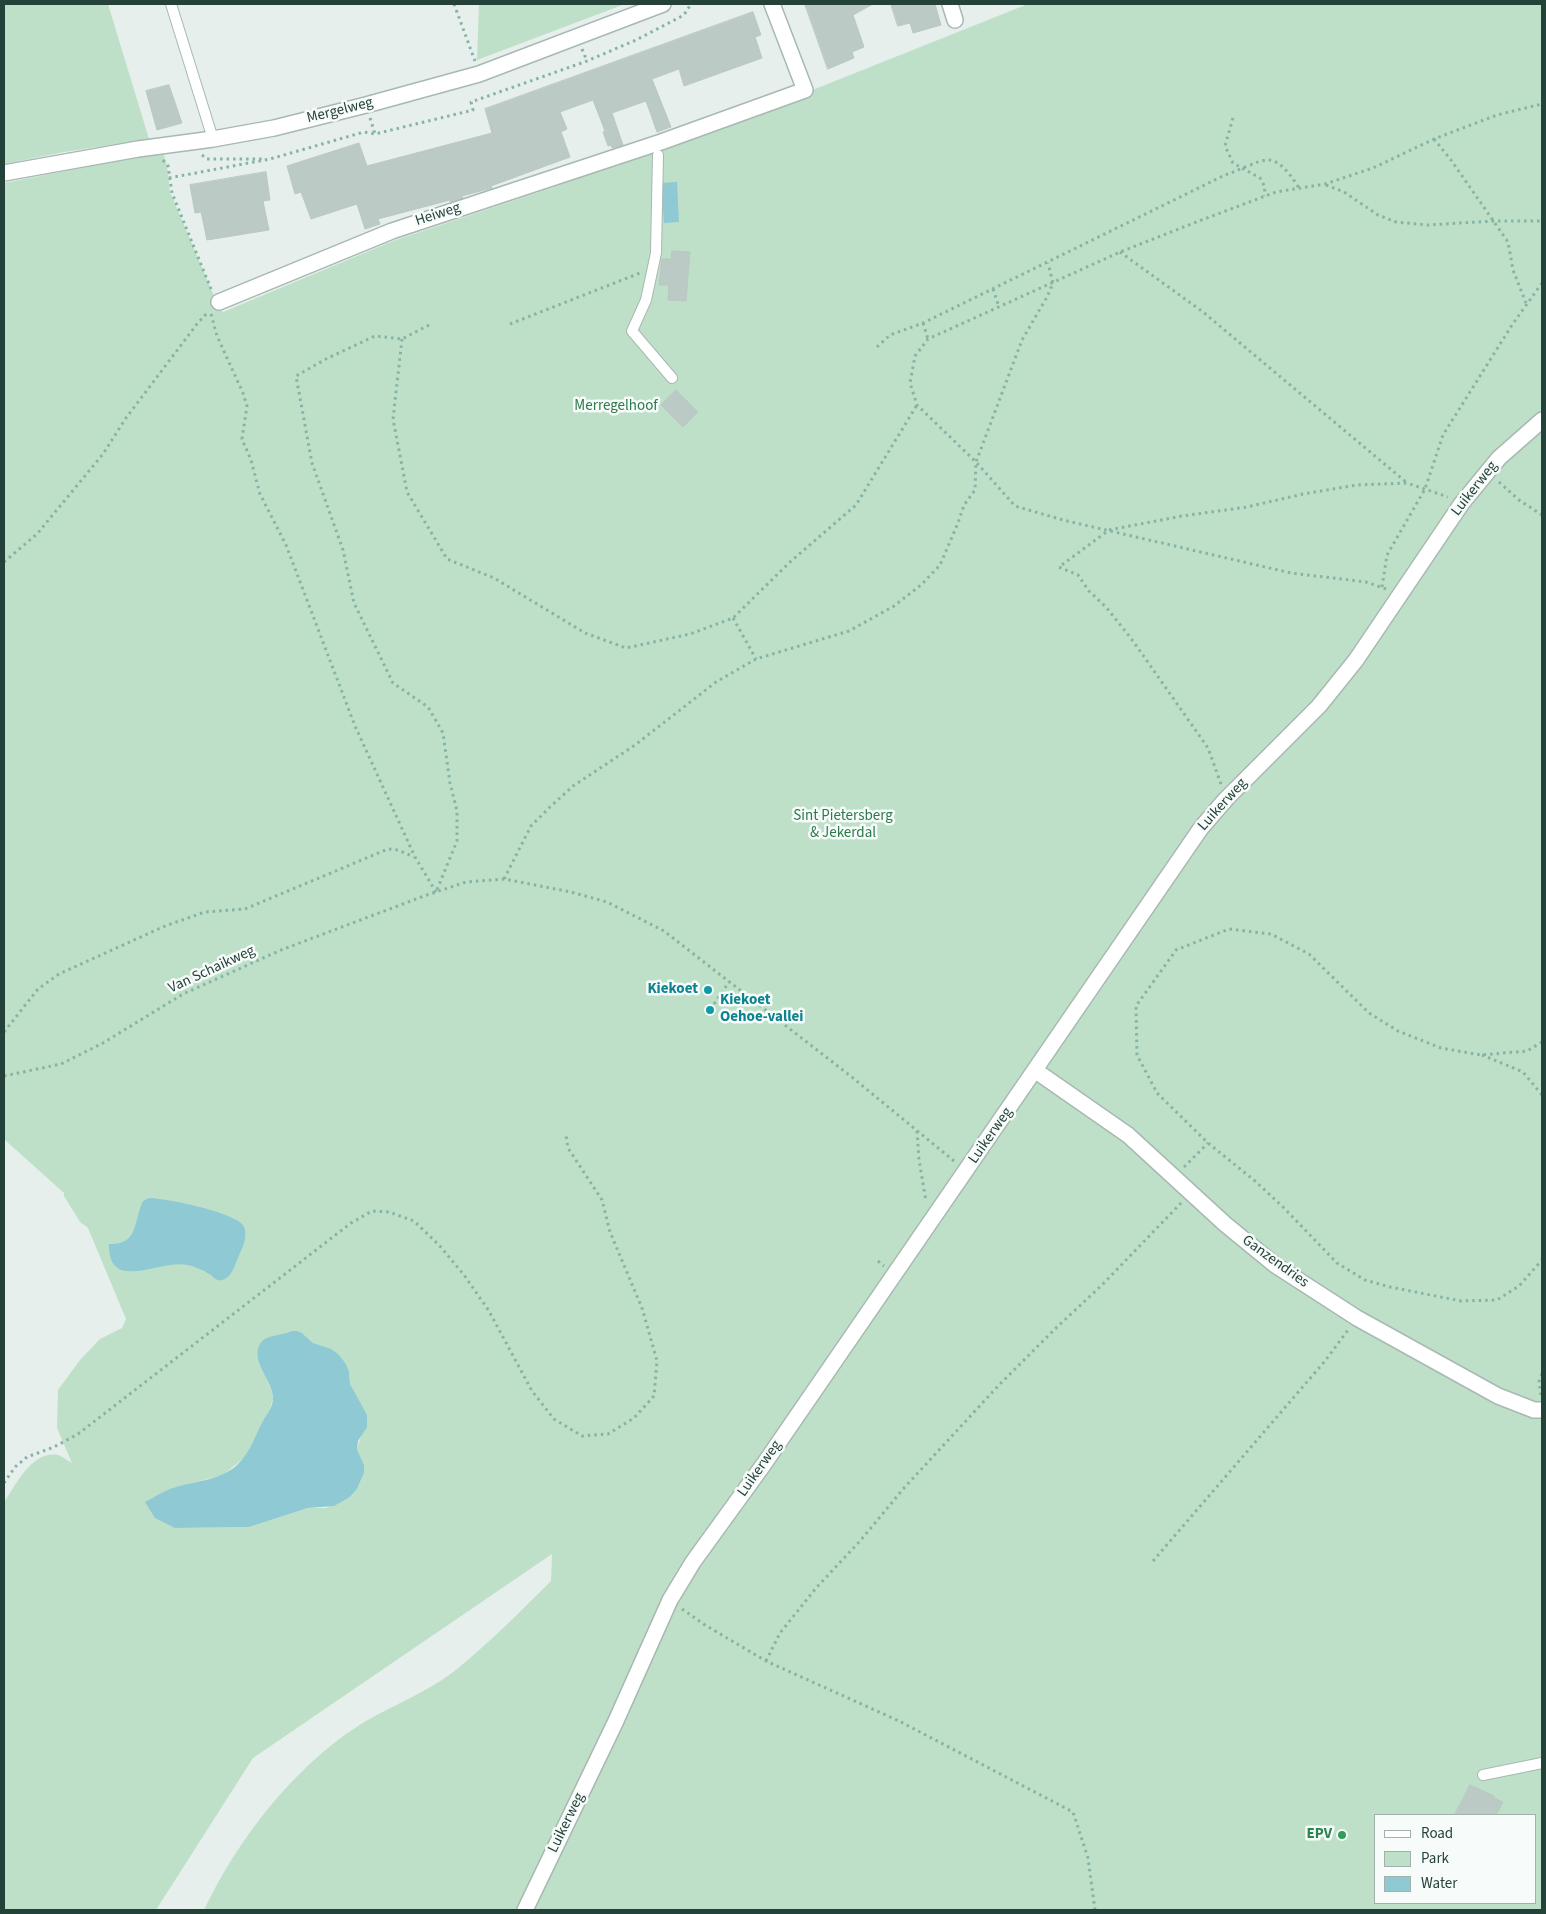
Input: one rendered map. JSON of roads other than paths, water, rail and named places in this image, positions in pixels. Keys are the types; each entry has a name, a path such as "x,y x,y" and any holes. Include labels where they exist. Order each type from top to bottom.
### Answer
{"street":[{"name":"Mergelweg","path":"4,173 138,149 274,128 479,74 663,4"},
{"name":"Heiweg","path":"216,299 392,231 659,149 805,90 772,4"},
{"path":"950,4 955,20"},
{"name":"Luikerweg","path":"525,1910 615,1723 670,1600 693,1562 764,1464 930,1221 1036,1071 1201,828 1226,799 1319,706 1356,660 1462,503 1509,448 1542,420"},
{"name":"Ganzendries","path":"1036,1071 1120,1129 1190,1193 1275,1265 1357,1318 1498,1396 1534,1410 1541,1410"}],"lane":[{"path":"171,4 212,139"},
{"path":"659,149 654,268 646,300 632,331 672,378"},
{"path":"1483,1775 1542,1763"}],"water":[{"path":"677,182 679,222 664,223 661,183"},
{"path":"149,1198 169,1200 213,1211 237,1220 243,1225 245,1231 244,1243 228,1277 223,1280 215,1279 196,1267 177,1264 138,1271 126,1271 117,1268 111,1259 109,1244 126,1241 134,1231 143,1201"},
{"path":"291,1331 302,1333 313,1343 331,1349 338,1354 349,1371 350,1384 367,1415 367,1427 358,1441 357,1449 364,1465 364,1473 357,1489 350,1497 334,1506 308,1508 249,1527 175,1528 155,1518 145,1502 172,1488 224,1474 237,1465 246,1455 273,1401 270,1385 258,1357 260,1344 266,1338"}],"place":[{"name":"Kiekoet","path":"708,990"},
{"name":"Kiekoet Oehoe-vallei","path":"710,1010"},
{"name":"EPV","path":"1342,1835"}],"park label":[{"name":"Merregelhoof","path":"616,407"},
{"name":"Sint Pietersberg & Jekerdal","path":"843,826"}]}
